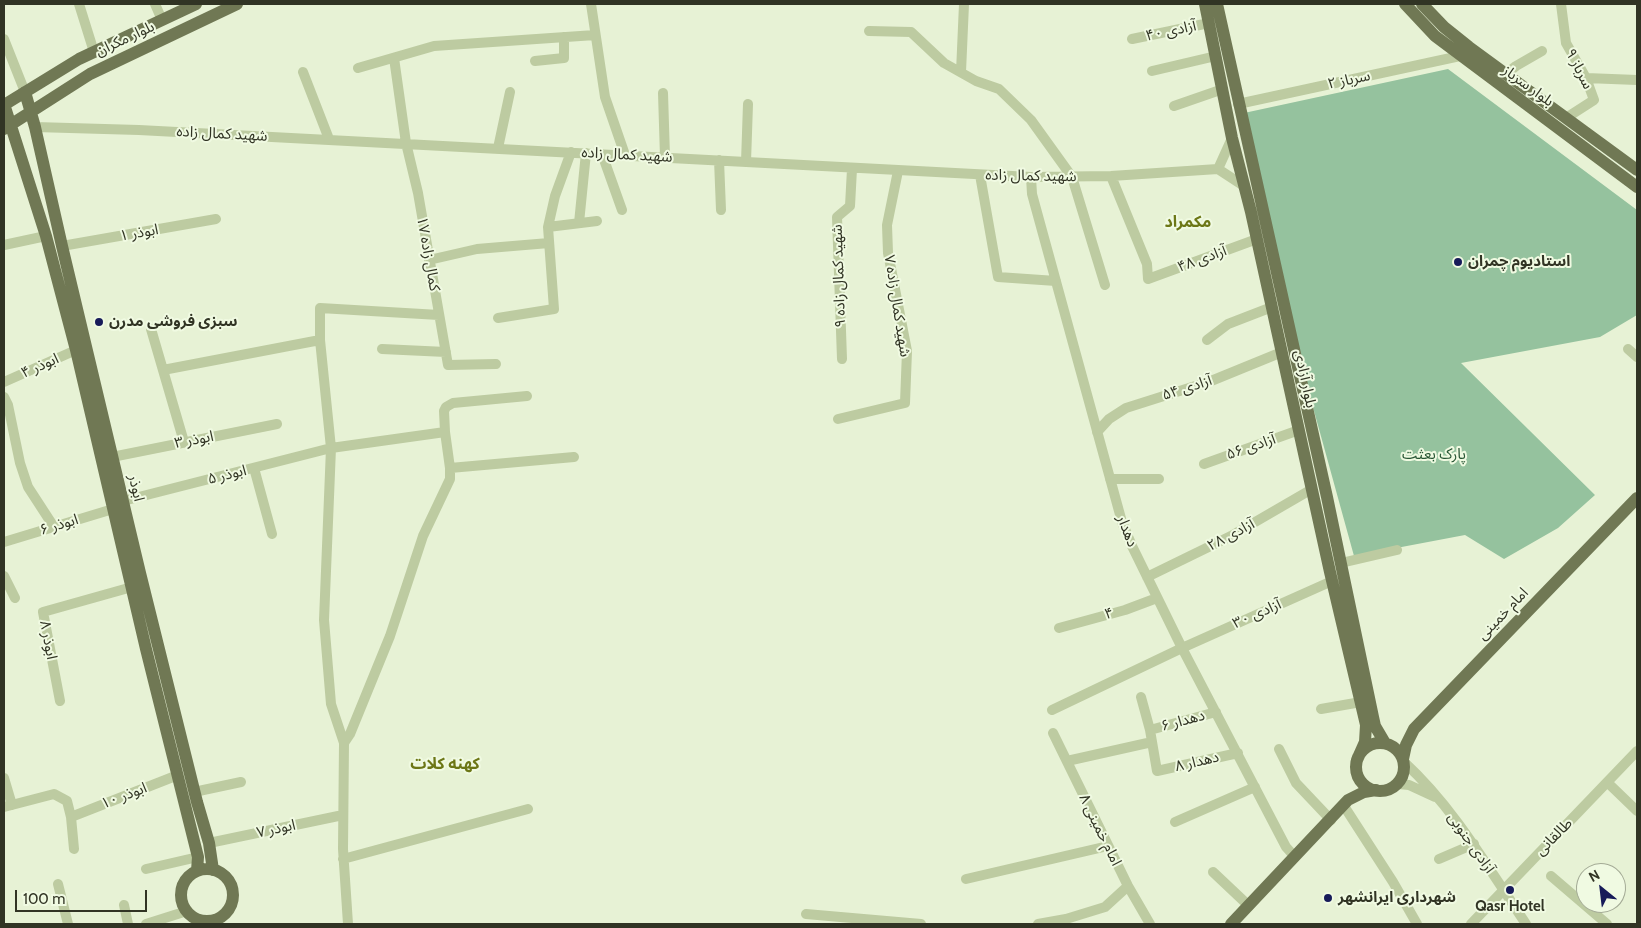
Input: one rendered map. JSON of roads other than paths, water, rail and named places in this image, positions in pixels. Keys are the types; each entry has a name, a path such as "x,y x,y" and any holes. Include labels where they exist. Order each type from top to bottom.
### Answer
{"main road":[{"name":"بلوار مکران","path":"4,104 63,67 196,4"},
{"name":"بلوار مکران","path":"7,127 90,74 238,4"},
{"name":"بلوار آزادی","path":"1205,4 1232,138 1257,238 1332,580 1366,725 1365,742 1357,764 1353,788 1346,803"},
{"name":"بلوار آزادی","path":"1217,4 1341,562 1372,717 1375,726 1388,744"},
{"name":"بلوار سرباز","path":"1406,4 1435,36 1460,56 1637,186"},
{"name":"بلوار سرباز","path":"1422,4 1444,27 1637,170"},
{"name":"ابوذر","path":"25,92 35,127 62,246 65,284 76,350 209,843 213,870"},
{"name":"ابوذر","path":"4,104 7,127 65,284 112,457 132,587 198,857 197,871"},
{"name":"امام خمینی","path":"1404,761 1406,745 1414,729 1637,498"},
{"path":"1388,744 1403,739 1414,729"},
{"path":"1231,924 1346,803 1364,792 1384,791 1398,784 1402,777 1404,761 1397,749 1388,744 1378,743 1365,748 1357,764 1358,776 1362,782 1376,790"},
{"path":"213,870 221,873 231,885 232,901 224,919 200,922 187,911 181,901 181,892 189,876 197,871 213,870"}],"street":[{"path":"79,4 94,52"},
{"path":"155,4 162,20"},
{"path":"592,4 604,97 625,155"},
{"path":"961,72 964,4"},
{"name":"سرباز ۹","path":"1561,4 1566,43 1586,78 1594,100 1566,118"},
{"name":"آزادی ۴۰","path":"1132,39 1209,23"},
{"path":"869,31 911,32 944,63 976,81 999,89 1031,120 1072,177 1105,284"},
{"path":"358,68 434,46 595,35"},
{"path":"535,61 564,58 564,37"},
{"path":"4,39 25,92"},
{"path":"1506,74 1542,51"},
{"path":"1152,71 1216,56"},
{"name":"سرباز ۲","path":"1238,104 1460,56"},
{"name":"کمال زاده ۱۷","path":"394,58 406,144 418,194 448,365 496,364"},
{"path":"303,72 329,139"},
{"path":"1586,78 1637,80"},
{"path":"1174,106 1223,90"},
{"path":"498,148 510,92"},
{"path":"663,93 665,157"},
{"path":"746,162 748,104"},
{"name":"شهید کمال زاده","path":"35,127 148,130 329,139 1031,177 1111,176 1218,169"},
{"path":"1232,138 1218,169 1244,186"},
{"path":"498,318 554,309 548,227 554,196 571,152"},
{"path":"579,223 586,153"},
{"path":"602,154 622,210"},
{"path":"719,160 721,210"},
{"name":"شهید کمال زاده ۹","path":"842,359 837,217 850,206 852,168"},
{"name":"شهید کمال زاده ۷","path":"838,419 905,402 908,351 888,252 887,225 898,171"},
{"path":"980,175 998,277 1056,281"},
{"name":"آزادی ۴۸","path":"1111,176 1147,264 1148,278 1257,238"},
{"name":"دهدار","path":"1031,177 1032,194 1122,522 1182,648 1286,847 1295,857"},
{"name":"ابوذر ۱","path":"62,246 216,219"},
{"path":"548,227 597,221"},
{"path":"4,245 46,236"},
{"path":"429,260 477,249 549,243"},
{"path":"1206,340 1228,324 1272,307"},
{"path":"348,924 343,859 344,744 331,704 324,620 331,448 320,340 320,308 439,315"},
{"path":"151,329 184,442"},
{"path":"163,370 320,340"},
{"path":"1628,349 1637,357"},
{"name":"ابوذر ۴","path":"4,382 76,350"},
{"path":"382,350 446,352"},
{"name":"آزادی ۵۴","path":"1097,432 1109,419 1126,408 1211,381 1282,352"},
{"path":"4,396 8,405 20,462 28,487 54,527"},
{"path":"344,744 350,734 390,636 423,536 450,480 445,432 444,410 446,406 453,403 527,396"},
{"name":"ابوذر ۳","path":"112,457 277,424"},
{"name":"آزادی ۵۶","path":"1204,464 1299,430"},
{"name":"ابوذر ۵","path":"118,505 331,448 445,432"},
{"path":"450,468 574,457"},
{"path":"254,468 272,534"},
{"path":"1110,479 1159,479"},
{"name":"آزادی ۲۸","path":"1147,577 1231,536 1312,489"},
{"name":"ابوذر ۶","path":"4,542 118,505"},
{"path":"1341,562 1397,550"},
{"path":"4,576 15,598"},
{"name":"آزادی ۳۰","path":"1052,710 1332,580"},
{"name":"ابوذر ۸","path":"60,701 42,612 132,587"},
{"name":"۴","path":"1059,628 1125,610 1157,598"},
{"path":"1067,761 1152,742 1141,698"},
{"path":"1321,709 1361,702"},
{"name":"دهدار ۶","path":"1150,730 1216,712"},
{"name":"امام خمینی ۸","path":"1054,734 1128,886 1150,924"},
{"name":"دهدار ۸","path":"1152,742 1157,771 1238,753"},
{"path":"1279,749 1296,783 1331,820"},
{"name":"طالقانی","path":"1470,924 1637,751"},
{"path":"1404,761 1440,800"},
{"name":"ابوذر ۱۰","path":"71,817 178,775"},
{"path":"4,778 8,806 54,794 67,801 71,817 74,849"},
{"path":"194,792 241,782"},
{"path":"1608,783 1637,811"},
{"name":"آزادی جنوبی","path":"1398,784 1408,785 1424,791 1440,800 1474,844 1526,924"},
{"path":"1175,822 1255,786"},
{"path":"1346,803 1417,924"},
{"path":"343,859 528,809"},
{"name":"ابوذر ۷","path":"209,843 343,815"},
{"path":"1439,859 1474,844"},
{"path":"966,879 1108,846"},
{"path":"146,869 198,857"},
{"path":"1213,872 1249,906"},
{"path":"1551,876 1607,924"},
{"path":"58,884 68,924"},
{"path":"1038,924 1066,919 1105,907 1128,886"},
{"path":"124,905 128,924"},
{"path":"146,924 187,911"},
{"path":"806,914 921,924"}],"place":[{"name":"استادیوم چمران","path":"1458,262"},
{"name":"سبزی فروشی مدرن","path":"99,322"},
{"name":"Qasr Hotel","path":"1510,890"},
{"name":"شهرداری ایرانشهر","path":"1328,898"}],"district":[{"name":"مکمراد","path":"1188,222"},
{"name":"کهنه کلات","path":"445,764"}],"park label":[{"name":"پارک بعثت","path":"1434,455"}]}
